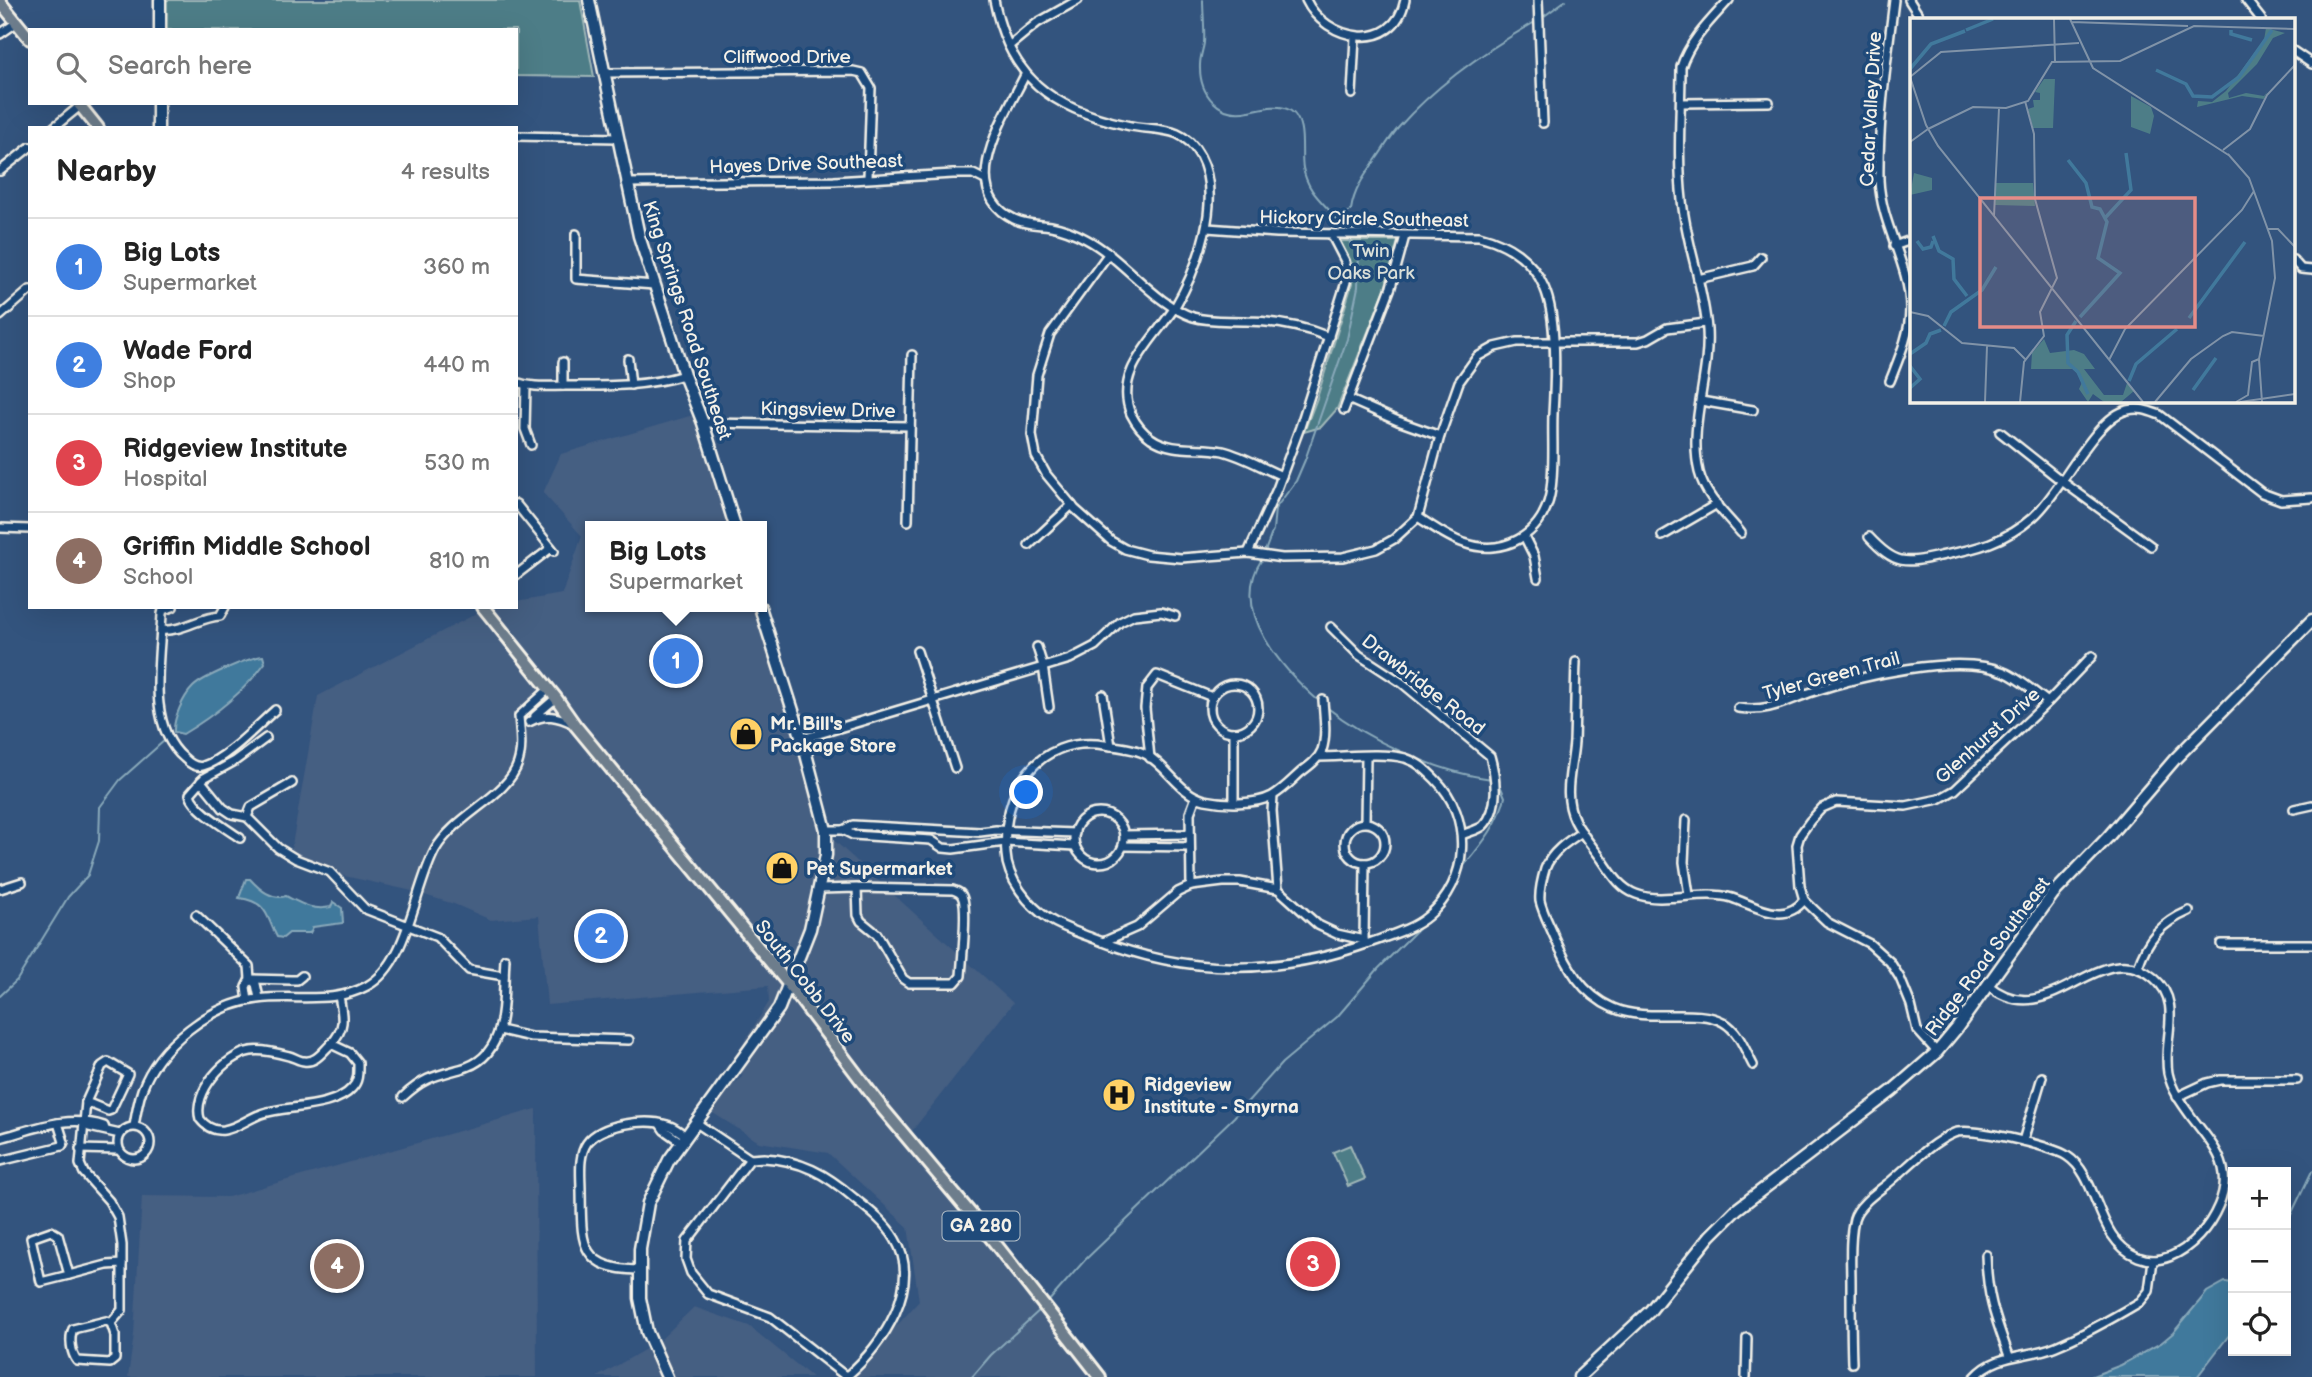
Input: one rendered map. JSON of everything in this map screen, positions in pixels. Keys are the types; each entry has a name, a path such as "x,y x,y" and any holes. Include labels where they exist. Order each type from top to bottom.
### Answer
{"main road":[{"path":"0,2 28,37"},
{"path":"79,105 96,126"},
{"name":"South Cobb Drive","path":"485,609 553,693 575,725 790,986 883,1109 1000,1250 1100,1377"}],"street":[{"path":"160,0 160,28"},
{"name":"King Springs Road Southeast","path":"589,0 626,183 654,285 703,423 733,521"},
{"path":"994,0 999,27 1025,75 1049,96 1085,114 1128,126 1173,131 1190,143 1200,156 1207,175 1207,228 1197,262 1174,309 1129,375 1126,395 1136,424 1157,442 1176,447 1230,453 1282,476"},
{"path":"1009,46 1037,23 1077,0"},
{"path":"1306,0 1333,29 1355,37 1383,32 1396,22 1405,0"},
{"path":"1538,0 1543,123"},
{"path":"1729,0 1704,27 1686,53 1681,67 1682,200 1706,323 1705,371 1696,431 1700,474 1717,505 1741,533"},
{"name":"Cedar Valley Drive","path":"1890,381 1908,331 1910,308 1906,281 1883,212 1879,181 1884,83 1894,0"},
{"path":"1909,0 1920,18"},
{"path":"2246,0 2260,18"},
{"path":"0,34 16,23"},
{"path":"1352,94 1355,37"},
{"path":"2294,52 2312,64"},
{"name":"Cliffwood Drive","path":"604,73 862,73 871,88 868,177"},
{"path":"1025,75 993,142 985,180 992,203 1016,220 1066,230 1109,253 1174,309 1199,319 1273,323 1315,331 1329,337"},
{"path":"1681,103 1769,102"},
{"path":"55,126 79,105"},
{"path":"158,105 158,126"},
{"path":"518,136 617,138"},
{"path":"0,171 28,149"},
{"name":"Hayes Drive Southeast","path":"626,183 834,181 868,177 973,174 985,180"},
{"name":"Hickory Circle Southeast","path":"1207,228 1331,234 1479,236 1510,248 1531,267 1545,288 1550,310 1555,382 1550,495 1543,514 1525,538"},
{"path":"576,234 576,279 654,285"},
{"path":"1248,553 1300,427 1347,275 1345,261 1331,234"},
{"path":"1344,410 1391,287 1405,236"},
{"path":"1894,246 1910,240"},
{"path":"1109,253 1050,334 1037,375 1032,435 1036,456 1046,474 1072,505 1111,541 1125,550 1148,555 1181,558 1248,553 1282,558 1357,555 1385,544 1418,517 1440,436 1459,382 1477,357 1505,344 1638,342 1667,328 1706,323"},
{"path":"1698,279 1753,267 1761,257"},
{"path":"2294,261 2301,269 2312,271"},
{"path":"0,316 28,292"},
{"path":"908,521 912,355"},
{"path":"628,359 631,385"},
{"path":"563,362 563,386"},
{"path":"518,383 526,386 631,385 659,382 684,375"},
{"path":"526,386 520,428 531,445"},
{"path":"1348,399 1440,436"},
{"path":"1701,401 1754,410"},
{"path":"2149,411 2151,402"},
{"path":"1869,537 1895,560 1910,563 1969,551 2007,538 2035,516 2063,482 2100,428 2112,417 2127,410 2149,411 2160,415 2262,493 2281,500 2312,498"},
{"name":"Kingsview Drive","path":"703,423 910,426"},
{"path":"2000,432 2151,546"},
{"path":"1029,545 1072,505"},
{"path":"1662,536 1717,505"},
{"path":"518,508 552,550 518,574"},
{"path":"1418,517 1455,540 1475,546 1495,547 1525,538 1534,556 1538,578"},
{"path":"0,528 28,529"},
{"path":"166,609 163,610 161,629 159,713 167,738 177,752 200,767 218,758 275,710"},
{"path":"161,629 170,630 207,617 220,616 224,609"},
{"path":"667,1377 648,1332 640,1298 638,1270 648,1203 664,1168 683,1139 779,1008 790,986 810,929 826,855 826,830 802,739 762,612"},
{"path":"802,739 1070,659 1095,646 1120,622 1135,615 1161,612 1175,616"},
{"name":"Ridge Road Southeast","path":"1579,1377 1650,1311 1727,1218 1892,1091 1937,1052 1958,1028 2053,894 2108,838 2175,759 2312,620"},
{"name":"Drawbridge Road","path":"1331,628 1359,655 1402,683 1490,756 1494,770 1494,805 1482,827 1462,835"},
{"path":"1037,647 1043,666 1049,708"},
{"path":"916,651 955,768"},
{"name":"Glenhurst Drive","path":"1804,900 1800,886 1797,845 1800,835 1822,808 1836,802 1906,806 1939,799 1955,790 2048,702 2092,656"},
{"path":"1576,662 1574,746 1568,799 1575,821 1622,887 1638,895 1729,898 1768,912 1797,910 1804,900 1827,922 1870,944 1890,962 1911,1005 1917,1030 1937,1052"},
{"name":"Tyler Green Trail","path":"1738,708 1757,710 1777,707 1810,693 1850,682 1922,667 1956,664 2004,672 2048,702"},
{"path":"1150,758 1145,708 1147,688 1157,675 1212,697"},
{"path":"1230,684 1245,687 1256,698 1258,705 1255,720 1249,727 1234,733 1226,731 1213,721 1210,713 1212,697 1223,686 1230,684"},
{"path":"528,722 553,693"},
{"path":"134,1126 142,1089 149,1075 178,1041 206,1016 217,1010 259,998 318,999 340,996 370,984 387,968 395,956 427,868 440,843 513,774 519,762 519,716 524,709 553,693"},
{"path":"1103,695 1111,746"},
{"path":"1318,757 1404,758 1422,765 1445,790 1462,835 1459,872 1440,905 1426,918 1411,927 1305,963 1215,967 1154,959 1059,925 1047,918 1015,884 1006,859 1005,842 1011,801 1020,780 1039,761 1060,748 1077,744 1126,748 1150,758 1196,797 1206,800 1255,801 1273,796 1318,757 1324,737 1323,700"},
{"path":"520,725 538,717 552,716 575,725"},
{"path":"1234,733 1234,801"},
{"path":"240,838 217,823 192,801 191,791 201,781 266,738"},
{"path":"1365,822 1366,757"},
{"path":"201,781 223,808 232,814 247,817 278,848 296,859 330,872 365,909 437,937 469,970 504,976"},
{"path":"247,817 251,807 292,783"},
{"path":"1273,796 1279,889"},
{"path":"1191,886 1190,813 1196,797"},
{"path":"2294,809 2312,806"},
{"path":"1095,814 1114,818 1124,835 1123,846 1118,854 1103,863 1086,859 1075,846 1075,833 1079,824 1086,817 1095,814"},
{"path":"1686,820 1684,862 1689,895"},
{"path":"1365,822 1380,829 1385,845 1378,858 1365,863 1350,857 1344,843 1350,828 1365,822"},
{"path":"826,830 844,830 853,825 981,832 1006,830 1075,833"},
{"path":"899,828 899,838"},
{"path":"844,830 853,835 931,840 943,848 953,849 1005,842 1075,846"},
{"path":"1582,832 1555,853 1546,866 1540,891 1545,915 1573,975 1595,998 1634,1015 1708,1017 1726,1023 1739,1037 1753,1065"},
{"path":"1124,835 1190,834"},
{"path":"1123,846 1190,847"},
{"path":"1365,863 1366,942"},
{"path":"0,889 22,882"},
{"path":"1103,942 1137,928 1178,892 1191,886 1240,882 1279,889 1318,925 1337,934 1366,942"},
{"path":"820,889 857,888 953,890 960,893 963,898 963,921 959,980 955,983 909,983 904,979 877,934 861,921 858,915 857,888"},
{"path":"2138,968 2150,939 2162,926 2189,911"},
{"path":"196,915 249,966 250,979 246,986 248,1001"},
{"path":"2221,944 2312,944"},
{"path":"403,1097 429,1077 479,1062 492,1049 500,1030 505,960"},
{"path":"1852,1363 1851,1255 1855,1216 1867,1202 1926,1151 1956,1132 1972,1132 2023,1141 2058,1151 2075,1163 2119,1246 2141,1259 2173,1257 2189,1246 2215,1212 2223,1193 2224,1172 2221,1162 2206,1136 2177,1097 2170,1081 2167,1060 2171,1006 2168,996 2156,979 2138,968 2114,966 2031,1001 2010,999 1988,985"},
{"path":"250,979 297,980 302,976"},
{"path":"250,979 256,984 259,998"},
{"path":"331,1044 350,1053 358,1063 358,1077 352,1089 341,1096 260,1114 226,1130 210,1128 200,1119 198,1102 209,1082 222,1067 241,1055 251,1051 275,1053 304,1061 315,1060 340,1034 343,1016 340,996"},
{"path":"500,1030 531,1037 629,1040"},
{"path":"86,1102 106,1111 111,1110 128,1077 127,1072 111,1063 104,1064 86,1102 80,1149 83,1173 108,1201 118,1217 122,1310 111,1323"},
{"path":"2023,1141 2042,1077"},
{"path":"2177,1097 2220,1080 2297,1080"},
{"path":"0,1138 58,1123 84,1122 89,1127 120,1134"},
{"path":"638,1270 614,1269 602,1265 586,1246 581,1228 582,1158 588,1142 604,1130 641,1122 668,1125 683,1139"},
{"path":"695,1122 750,1159 782,1159 811,1167 882,1222 899,1246 904,1272 897,1311 887,1331 848,1375 820,1358 770,1317 708,1294 691,1273 686,1259 687,1241 750,1159"},
{"path":"0,1161 62,1146 64,1142 58,1123"},
{"path":"134,1126 145,1131 149,1137 148,1151 140,1158 130,1159 118,1150 117,1141 120,1134 134,1126"},
{"path":"103,1149 101,1140 104,1129"},
{"path":"80,1149 118,1150"},
{"path":"69,1275 56,1232 42,1233 31,1238 41,1282 69,1275 107,1265 122,1264"},
{"path":"1986,1255 1986,1283 1990,1304 2009,1356"},
{"path":"1975,1377 1983,1368 2009,1356 2054,1348 2140,1302 2149,1291 2153,1260"},
{"path":"106,1321 111,1323 116,1352 113,1361 84,1363 75,1359 71,1342 73,1329 106,1321"},
{"path":"1745,1377 1747,1338"}],"shaded area":[{"path":"693,415 729,521 585,521 585,612 759,612 826,833 1013,1003 909,1135 1097,1377 851,1377 919,1301 908,1227 828,1153 759,1142 705,1108 742,1077 744,1042 769,1002 768,986 547,1005 539,916 491,920 454,904 408,890 326,872 291,851 318,696 485,609 518,609 518,602 562,594 582,536 543,493 561,454"},
{"path":"263,656 265,663 248,684 227,703 183,734 174,732 179,708 193,687 226,668"},
{"path":"246,879 250,879 271,895 286,896 308,906 331,907 333,902 342,908 343,923 313,927 310,933 289,933 283,938 277,937 261,907 239,898"},
{"path":"536,1109 537,1377 128,1377 134,1334 142,1196 228,1197"},
{"path":"2228,1282 2228,1337 2197,1377 2090,1377 2121,1365 2161,1343 2173,1333 2207,1292"},
{"path":"694,1307 749,1326 812,1377 597,1377 658,1342"}],"green space":[{"path":"165,0 580,0 594,77 518,76 518,28 165,28"},
{"name":"Twin Oaks Park","path":"1340,241 1398,241 1385,289 1337,409 1321,427 1304,432 1352,284 1352,264"},
{"path":"1350,1145 1365,1179 1348,1186 1333,1152"}],"waterway":[{"path":"1203,0 1204,43 1200,65 1207,94 1213,102 1229,111 1276,107 1291,111 1301,130 1302,161 1306,179 1315,195 1344,230"},
{"path":"1543,17 1566,0"},
{"path":"1339,219 1351,210 1364,176 1393,134 1413,112 1462,69 1535,22"},
{"path":"1264,554 1273,530 1275,509 1296,481 1305,460 1347,339 1358,287 1359,250 1351,245 1348,238"},
{"path":"1262,559 1253,579 1252,599 1256,619 1277,657 1321,703"},
{"path":"1325,706 1382,743 1404,753 1448,770 1492,779"},
{"path":"0,996 17,980 68,897 88,875 99,841 100,807 120,780 165,740"},
{"path":"1462,868 1488,835 1498,817 1505,797 1499,783"},
{"path":"1048,1302 1085,1260 1234,1117 1282,1063 1337,1017 1378,969 1423,924"},
{"path":"2291,1215 2312,1171"},
{"path":"972,1377 991,1355 1042,1308"}],"place":[{"name":"Big Lots","path":"676,661"},
{"name":"Mr. Bill's Package Store","path":"746,734"},
{"name":"Pet Supermarket","path":"782,868"},
{"name":"Wade Ford","path":"601,936"},
{"name":"Ridgeview Institute - Smyrna","path":"1119,1095"},
{"name":"Ridgeview Institute","path":"1313,1264"},
{"name":"Griffin Middle School","path":"337,1266"}]}
